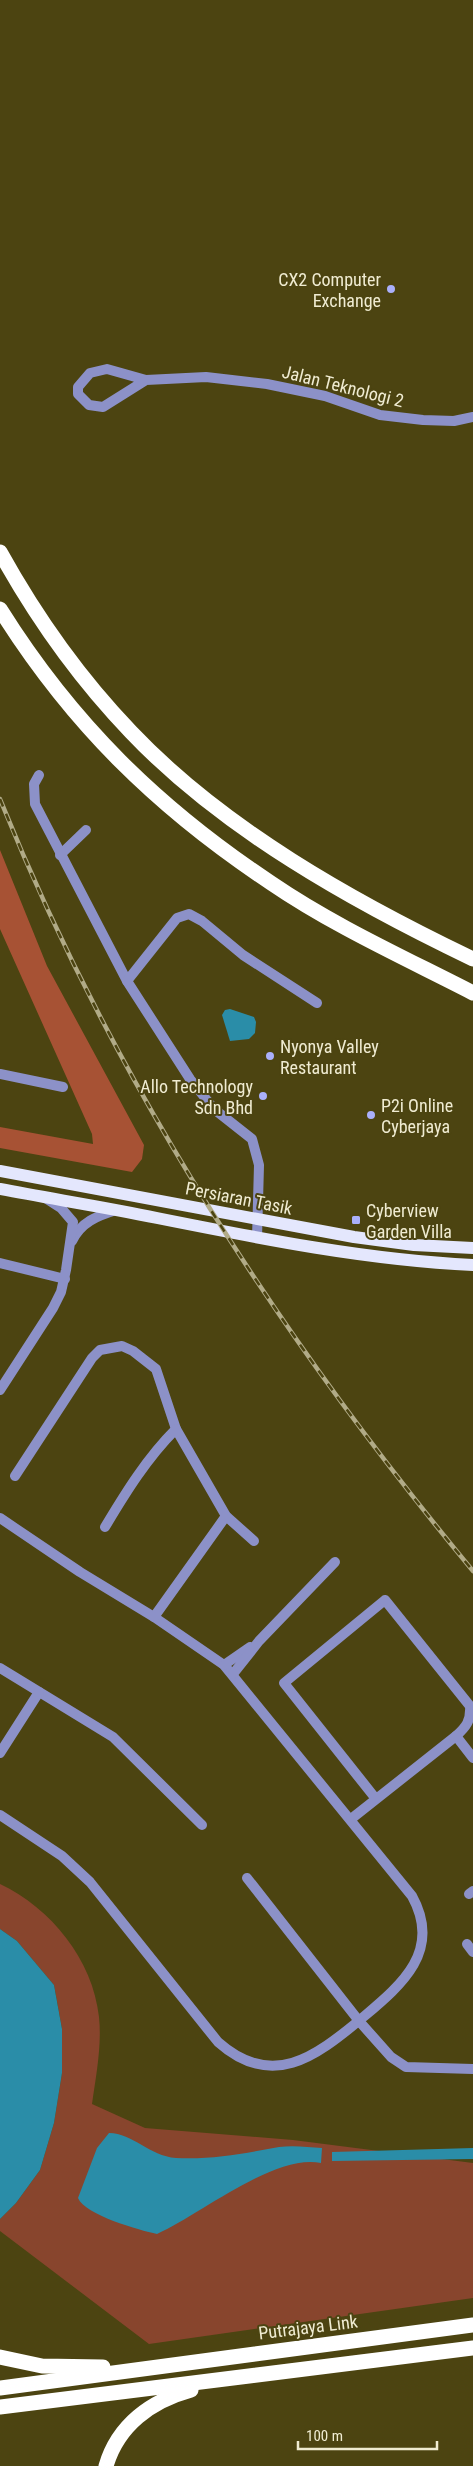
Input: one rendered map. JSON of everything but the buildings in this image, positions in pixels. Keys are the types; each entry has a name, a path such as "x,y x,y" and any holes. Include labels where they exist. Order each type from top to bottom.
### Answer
{"highway":[{"path":"0,552 32,606 72,661 126,727 167,766 226,814 305,868 387,915 473,959"},
{"path":"0,609 61,695 102,744 143,784 236,859 272,884 340,925 473,993"},
{"name":"Putrajaya Link","path":"148,2367 473,2325"},
{"path":"0,2407 473,2348"},
{"path":"0,2358 42,2366 148,2367"},
{"path":"0,2388 148,2367"},
{"path":"106,2466 110,2452 122,2432 138,2415 173,2394 241,2376"}],"main road":[{"name":"Persiaran Tasik","path":"0,1171 258,1219 414,1245 473,1248"},
{"name":"Persiaran Tasik","path":"0,1189 257,1238 389,1259 430,1264 473,1265"}],"street":[{"name":"Jalan Teknologi 2","path":"146,380 102,407 89,405 78,394 78,387 82,380 99,369 116,371 146,380 206,377 267,384 325,396 380,415 423,420 454,421 473,417"},
{"path":"39,775 34,784 35,804 127,981 190,1079 214,1109 252,1139 259,1166 257,1238"},
{"path":"60,855 86,830"},
{"path":"127,981 177,918 189,914 194,915 243,955 317,1003"},
{"path":"0,1074 63,1087"},
{"path":"0,1390 53,1308 64,1278 73,1222 61,1208 42,1197"},
{"path":"70,1245 83,1225 94,1217 117,1210"},
{"path":"0,1263 64,1278"},
{"path":"15,1476 92,1358 100,1350 122,1346 133,1351 156,1369 176,1429 226,1516 254,1541"},
{"path":"105,1527 134,1480 160,1445 176,1429"},
{"path":"154,1617 226,1516"},
{"path":"0,1518 80,1572 154,1617 224,1665 233,1674 412,1896 418,1906 422,1927 420,1951 404,1980 328,2047 298,2062 267,2066 252,2064 238,2057 218,2042 82,1873 62,1856 0,1815"},
{"path":"233,1674 259,1640 335,1562"},
{"path":"351,1819 456,1736 466,1726 470,1717 470,1706 385,1600 285,1680 284,1685 376,1799"},
{"path":"224,1665 259,1640"},
{"path":"0,1668 102,1729 124,1745 202,1825"},
{"path":"0,1753 39,1692"},
{"path":"456,1736 473,1758"},
{"path":"247,1878 359,2020 391,2057 406,2067 473,2069"}],"shaded area":[{"path":"0,850 47,966 144,1145 142,1159 132,1172 0,1148 0,1127 93,1144 92,1134 0,929"},
{"path":"0,1884 19,1894 52,1922 78,1956 88,1976 95,1996 100,2028 92,2104 145,2128 293,2140 473,2163 473,2298 149,2344 0,2231 0,2219 16,2203 40,2170 54,2123 62,2073 62,2029 54,1985 17,1941 0,1929"}],"water":[{"path":"230,1009 254,1017 256,1022 255,1033 249,1039 230,1041 222,1015 225,1010"},
{"path":"0,1929 17,1941 54,1985 62,2029 62,2073 54,2123 40,2170 16,2203 0,2219"},
{"path":"109,2133 118,2134 158,2153 176,2158 215,2157 295,2146 322,2148 321,2163 303,2162 282,2167 260,2176 157,2234 101,2216 83,2204 78,2198 97,2148"},
{"path":"473,2148 473,2159 332,2161 332,2152"}],"railway":[{"path":"0,799 45,903 94,1005 148,1105 206,1203 268,1298 334,1392 473,1571"}],"place":[{"name":"CX2 Computer Exchange","path":"391,289"},
{"name":"Nyonya Valley Restaurant","path":"270,1056"},
{"name":"Allo Technology Sdn Bhd","path":"263,1096"},
{"name":"P2i Online Cyberjaya","path":"371,1115"},
{"name":"Cyberview Garden Villa","path":"356,1220"}]}
